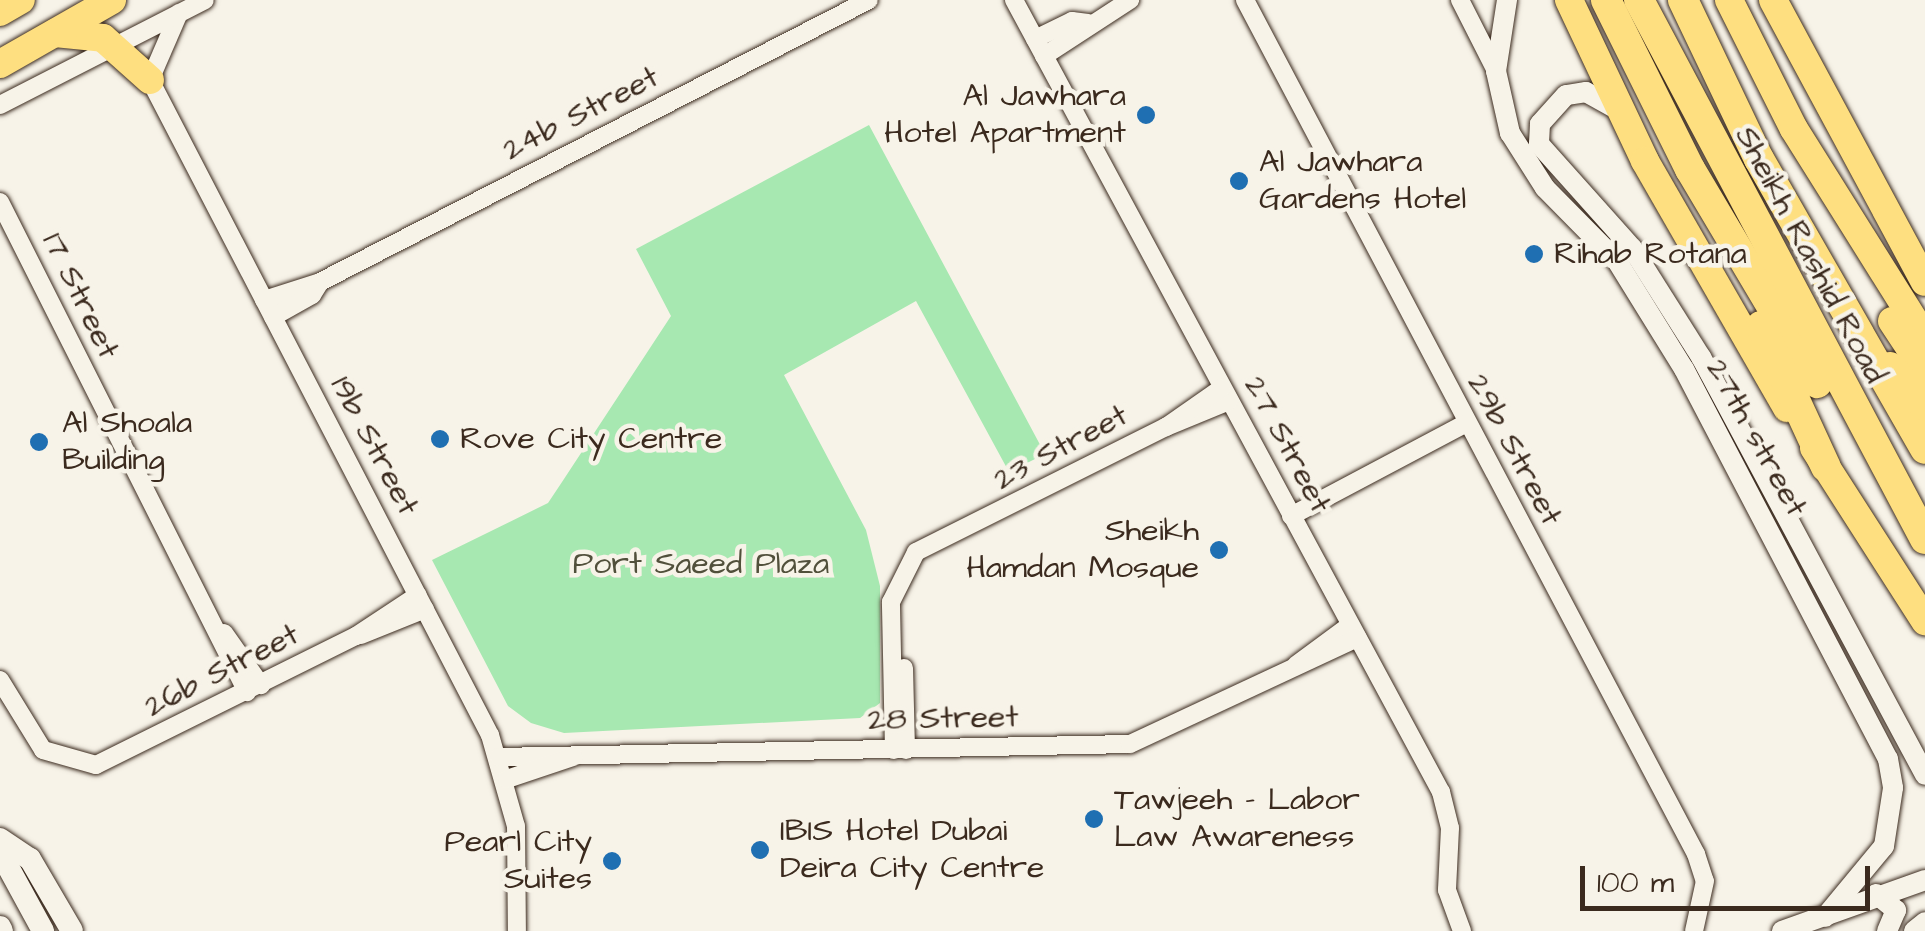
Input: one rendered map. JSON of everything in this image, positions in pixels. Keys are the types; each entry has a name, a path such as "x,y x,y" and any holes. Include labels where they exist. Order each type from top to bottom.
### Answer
{"highway":[{"path":"1606,0 1690,169 1810,371 1908,512"},
{"name":"Sheikh Rashid Road","path":"1638,0 1925,540"},
{"name":"Sheikh Rashid Road","path":"1683,0 1861,344 1925,448"},
{"path":"1690,169 1714,237 1810,420 1826,467"},
{"path":"1861,344 1925,406"}],"main road":[{"path":"0,12 21,0"},
{"path":"0,64 112,0"},
{"path":"1569,0 1621,112 1736,324 1925,620"},
{"name":"Sheikh Rashid Road","path":"1730,0 1794,129 1925,338"},
{"path":"1773,0 1925,282"},
{"path":"53,33 87,33 118,46 150,80"},
{"path":"1794,129 1830,219 1925,370"},
{"path":"0,839 30,859 72,931"},
{"path":"0,852 43,931"}],"street":[{"path":"0,105 205,0"},
{"name":"24b Street","path":"269,309 869,0"},
{"name":"27 Street","path":"1014,0 1448,810 1446,890 1462,931"},
{"path":"1039,48 1072,21 1088,22 1130,0"},
{"name":"29b Street","path":"1246,0 1466,424 1696,854 1705,881 1694,931"},
{"path":"1460,0 1496,70"},
{"name":"27th street","path":"1506,0 1496,70 1524,161 1633,286 1875,722 1888,759 1891,819 1868,874 1824,917"},
{"path":"150,80 178,14"},
{"name":"19b Street","path":"150,80 499,756 507,779 519,928"},
{"path":"1621,112 1586,92 1566,95 1540,124 1539,144 1632,248 1700,357 1925,775"},
{"name":"17 Street","path":"0,202 254,689"},
{"name":"23 Street","path":"900,750 905,592 924,560 984,521 1226,394"},
{"path":"1292,516 1466,424"},
{"name":"26b Street","path":"0,680 43,750 76,764 115,758 422,602"},
{"name":"28 Street","path":"499,756 1130,744 1296,666 1354,632"},
{"name":"28 Street","path":"507,779 574,757"},
{"path":"1782,931 1876,894 1925,880"},
{"path":"1876,894 1896,910 1887,931"},
{"path":"1914,931 1925,922"}],"green space":[{"name":"Port Saeed Plaza","path":"869,125 1045,454 1009,472 916,301 784,375 866,530 880,586 880,703 860,718 564,733 531,723 508,706 432,560 548,503 671,316 636,249"}],"place":[{"name":"Al Jawhara Hotel Apartment","path":"1146,115"},
{"name":"Al Jawhara Gardens Hotel","path":"1239,181"},
{"name":"Rihab Rotana","path":"1534,254"},
{"name":"Rove City Centre","path":"440,439"},
{"name":"Al Shoala Building","path":"39,442"},
{"name":"Sheikh Hamdan Mosque","path":"1219,550"},
{"name":"Tawjeeh - Labor Law Awareness","path":"1094,819"},
{"name":"IBIS Hotel Dubai Deira City Centre","path":"760,850"},
{"name":"Pearl City Suites","path":"612,861"}]}
